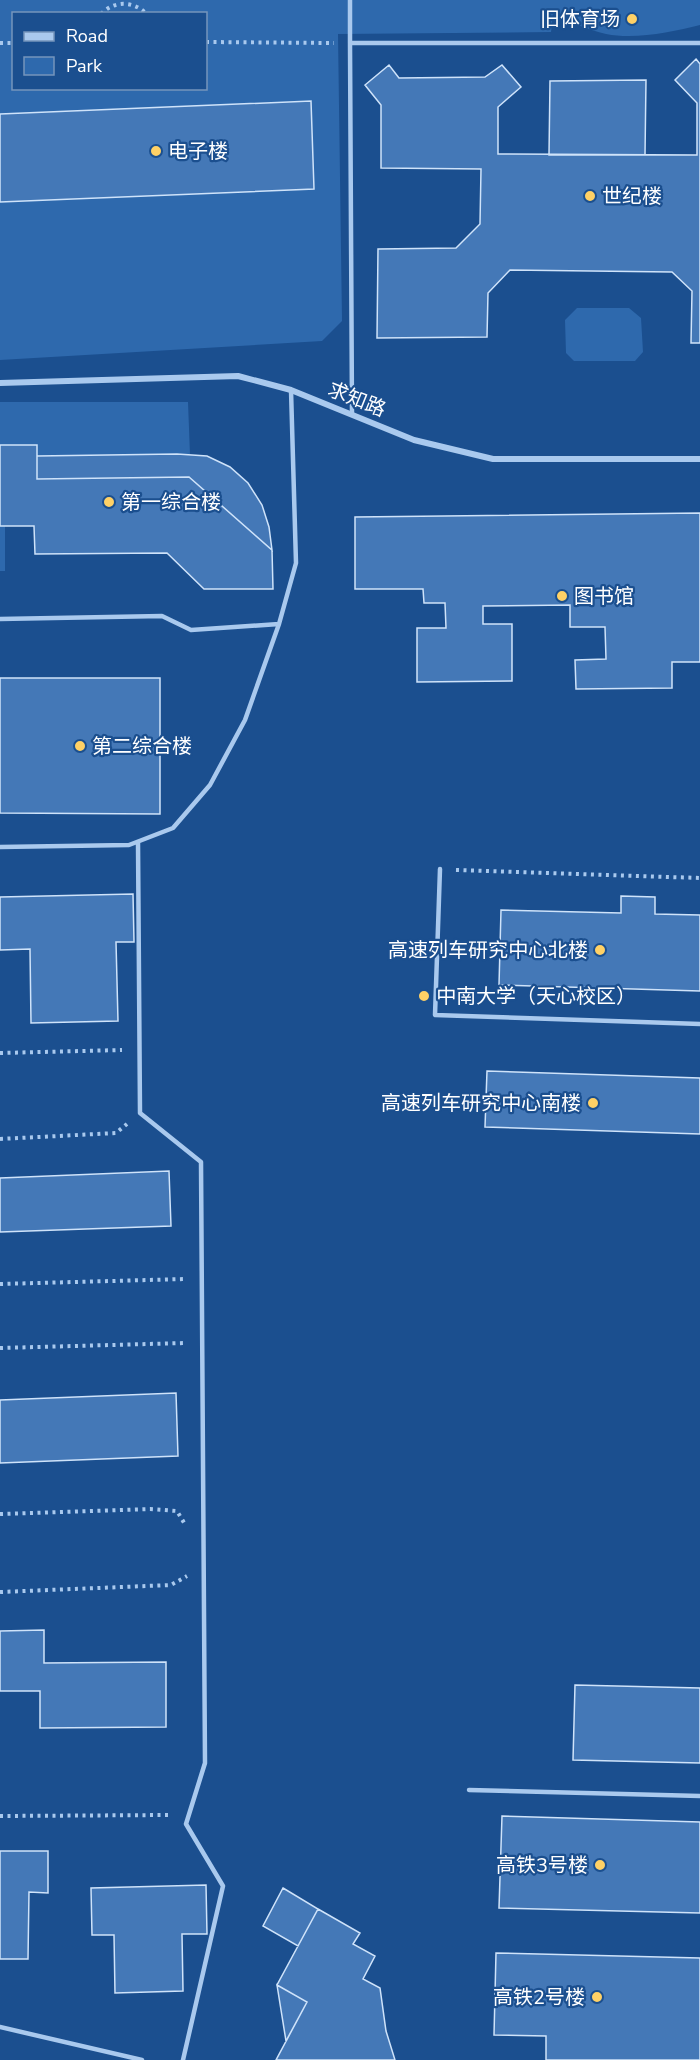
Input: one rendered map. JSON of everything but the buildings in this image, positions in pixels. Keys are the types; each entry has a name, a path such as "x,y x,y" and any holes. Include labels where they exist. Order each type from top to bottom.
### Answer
{"street":[{"name":"求知路","path":"0,382 238,376 291,390 414,440 493,459 700,459"}],"lane":[{"path":"350,0 352,414"},
{"path":"350,43 700,43"},
{"path":"0,847 129,845 173,828 210,785 245,720 279,624 296,563 291,390"},
{"path":"0,619 162,616 190,630 279,624"},
{"path":"138,842 140,1113 201,1162 205,1763 186,1824 223,1886 183,2060"},
{"path":"440,869 435,1015 700,1024"},
{"path":"469,1790 700,1796"},
{"path":"0,2027 142,2060"}],"path":[{"path":"104,12 116,4 126,3 137,6 144,12"},
{"path":"207,42 350,43"},
{"path":"440,869 700,878"},
{"path":"0,1053 140,1050"},
{"path":"0,1139 116,1134 140,1113"},
{"path":"0,1284 202,1279"},
{"path":"0,1348 203,1342"},
{"path":"0,1514 150,1509 177,1511 186,1527"},
{"path":"0,1592 171,1585 187,1577 187,1568"},
{"path":"0,1816 189,1815"}],"green space":[{"path":"0,0 700,0 700,25 641,36 606,34 553,14 551,32 338,34 342,321 322,341 0,360"},
{"path":"577,308 629,308 641,318 643,352 635,361 574,361 566,353 565,320"},
{"path":"0,402 188,402 190,455 37,456 0,445"},
{"path":"0,526 5,526 5,571 0,571"}],"place":[{"name":"旧体育场","path":"632,19"},
{"name":"电子楼","path":"156,151"},
{"name":"世纪楼","path":"590,196"},
{"name":"第一综合楼","path":"109,502"},
{"name":"图书馆","path":"562,596"},
{"name":"第二综合楼","path":"80,746"},
{"name":"高速列车研究中心北楼","path":"600,950"},
{"name":"中南大学（天心校区）","path":"424,996"},
{"name":"高速列车研究中心南楼","path":"593,1103"},
{"name":"高铁3号楼","path":"600,1865"},
{"name":"高铁2号楼","path":"597,1997"}]}
